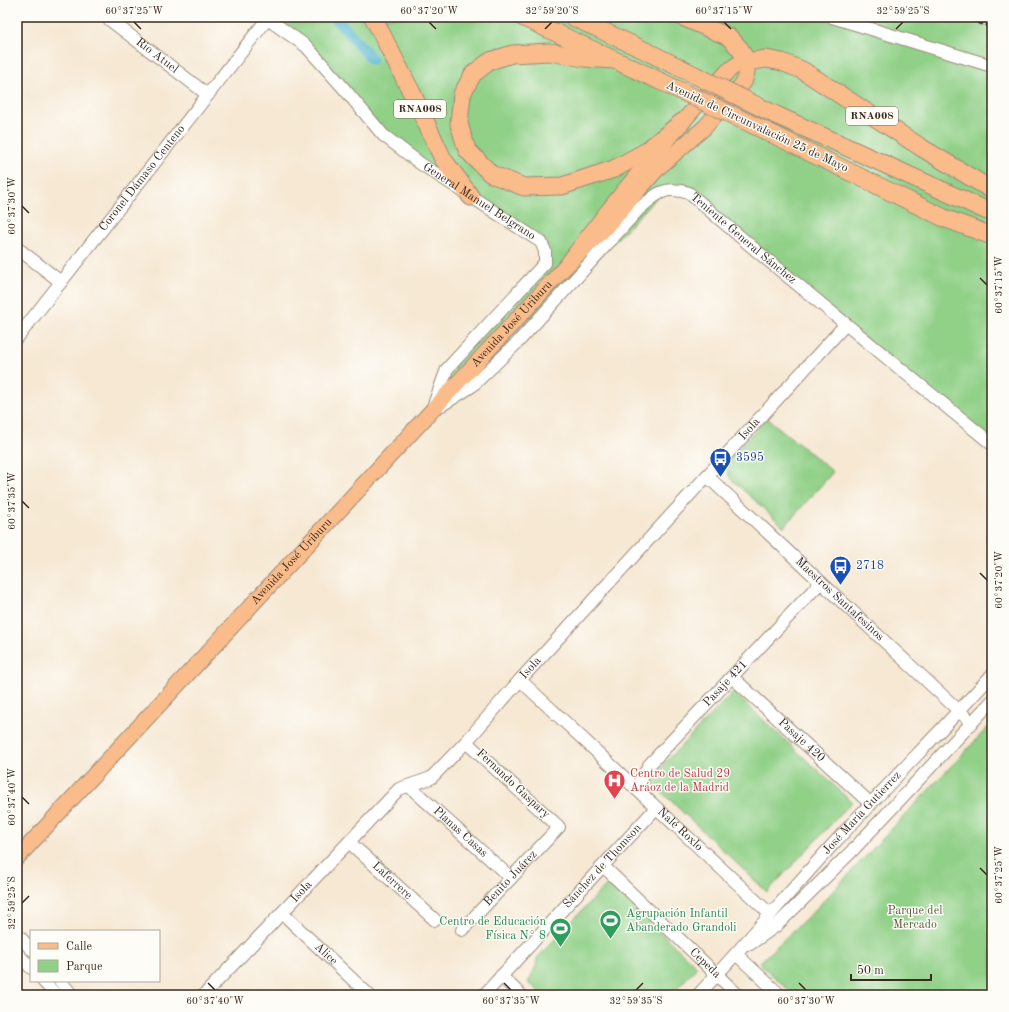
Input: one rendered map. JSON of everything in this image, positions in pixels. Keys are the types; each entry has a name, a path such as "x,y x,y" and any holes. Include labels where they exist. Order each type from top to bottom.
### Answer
{"highway":[{"name":"RNA008","path":"373,17 414,97 443,159 471,197"},
{"name":"Avenida de Circunvalación 25 de Mayo","path":"522,17 766,131 944,218 992,236"},
{"name":"Avenida de Circunvalación 25 de Mayo","path":"573,17 776,115 992,214"},
{"path":"682,17 729,37 740,49 747,62"},
{"path":"614,60 584,58 549,52 512,54 490,61 473,74 462,94 459,124 467,150 491,174 524,186 562,186 614,170 645,152 682,122"},
{"name":"RNA008","path":"747,62 766,59 782,62 802,70 922,148 992,190"},
{"path":"944,218 992,247"}],"main road":[{"name":"Avenida José Uriburu","path":"17,858 566,266 603,230 659,167 705,127 744,82 747,72 747,62 736,65 727,72 682,122 594,227 566,266"}],"street":[{"name":"Rio Atuel","path":"106,17 208,95"},
{"path":"832,17 992,66"},
{"name":"Coronel Dámaso Centeno","path":"17,338 208,95 266,18"},
{"name":"General Manuel Belgrano","path":"266,18 306,46 383,134 421,164 541,242 545,251 545,263 448,369 431,412"},
{"name":"Teniente General Sánchez","path":"431,412 472,386 517,343 638,210 650,199 664,190 678,190 689,193 992,444"},
{"path":"17,248 61,282"},
{"name":"Isola","path":"205,995 400,788 431,778 466,742 520,680 711,480 846,324"},
{"name":"Maestros Santafesinos","path":"711,480 972,723"},
{"name":"Pasaje 421","path":"636,789 649,765 821,582"},
{"name":"José María Gutierrez","path":"698,995 871,804 992,675"},
{"name":"Pasaje 420","path":"732,677 871,804"},
{"name":"Nalé Roxlo","path":"520,680 770,914"},
{"name":"José María Gutierrez","path":"736,954 777,925 851,852 992,702"},
{"name":"Fernando Gaspary","path":"466,742 559,827"},
{"name":"Planas Casas","path":"409,786 511,878"},
{"name":"Sánchez de Thomson","path":"484,995 656,808"},
{"name":"Benito Juárez","path":"462,930 559,827"},
{"name":"Laferrere","path":"349,842 435,920"},
{"name":"Cepeda","path":"603,866 738,995"},
{"name":"Alice","path":"282,913 369,995"},
{"path":"17,934 30,949"},
{"path":"17,952 30,967"},
{"path":"736,954 780,995"},
{"path":"501,976 521,995"},
{"path":"44,982 56,995"},
{"path":"61,982 71,995"}],"green space":[{"path":"265,17 960,17 992,27 992,444 689,193 664,190 517,343 431,412 447,369 545,263 545,251 383,135 341,85"},
{"path":"767,418 833,472 784,527 730,478 725,463"},
{"path":"733,692 852,802 767,892 652,783 662,766"},
{"name":"Parque del Mercado","path":"992,723 992,995 794,995 759,963 814,911"},
{"name":"Agrupación Infantil Abanderado Grandoli","path":"608,883 697,967 671,995 543,995 528,983 536,966 537,958"}],"waterway":[{"path":"335,17 372,59"}],"railway":[{"path":"960,17 992,27"}],"place":[{"name":"3595","path":"721,478"},
{"name":"2718","path":"841,586"},
{"name":"Centro de Salud 29 Aráoz de la Madrid","path":"614,800"},
{"name":"Agrupación Infantil Abanderado Grandoli","path":"611,940"},
{"name":"Centro de Educación Física N° 8","path":"561,948"}]}
